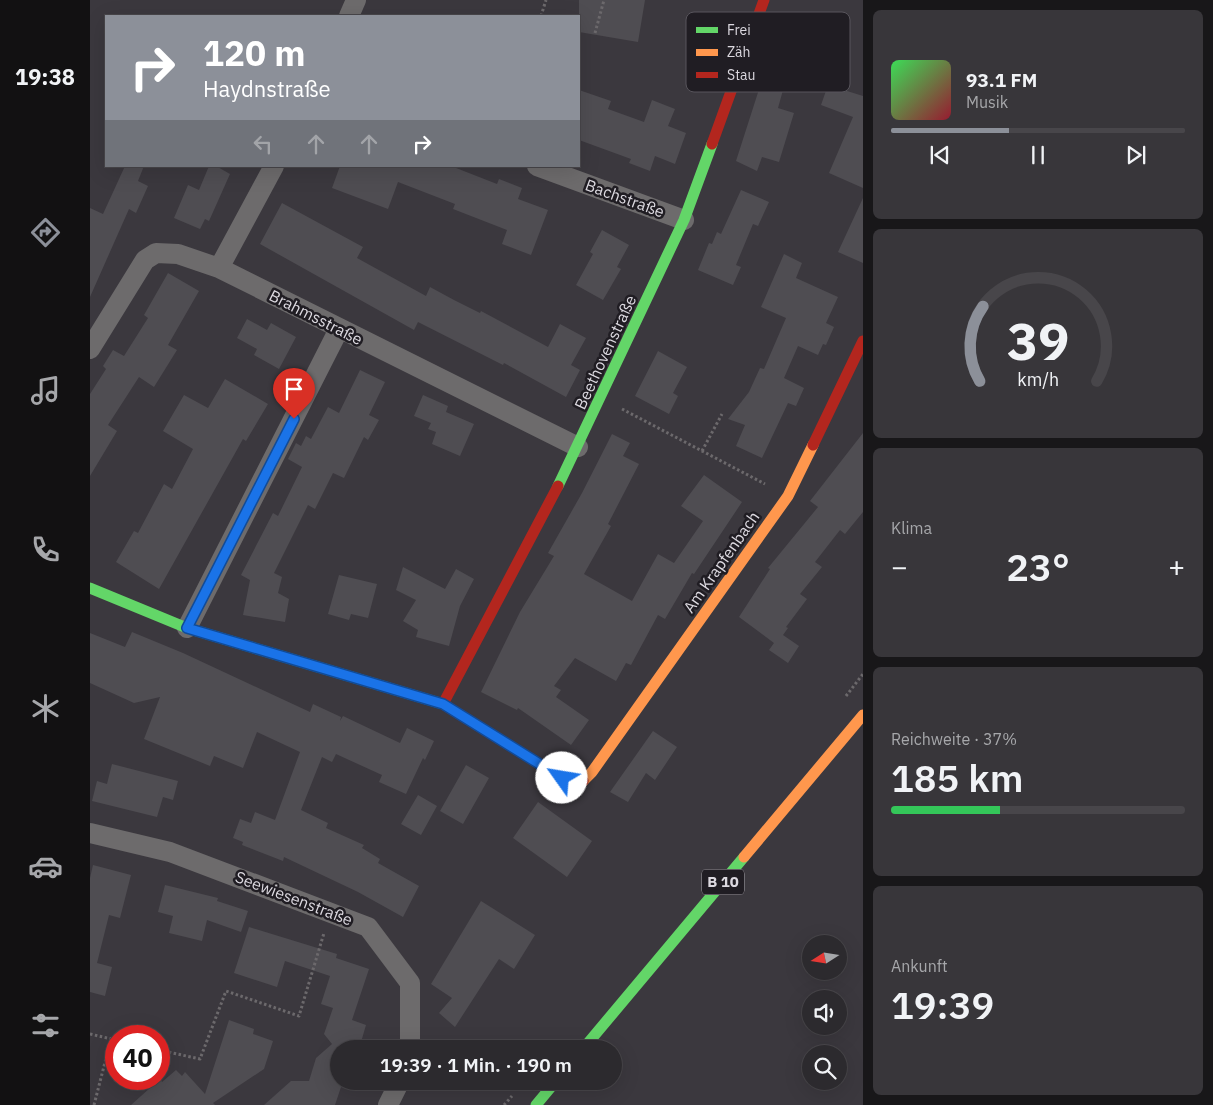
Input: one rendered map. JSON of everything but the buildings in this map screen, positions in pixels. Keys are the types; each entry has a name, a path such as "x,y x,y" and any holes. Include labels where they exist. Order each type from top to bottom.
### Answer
{"street":[{"path":"349,15 356,0"},
{"name":"Beethovenstraße","path":"760,12 764,0"},
{"name":"Beethovenstraße","path":"443,704 578,447 684,220 731,92"},
{"path":"219,268 273,167"},
{"name":"Bachstraße","path":"540,167 684,220"},
{"name":"Brahmsstraße","path":"90,350 146,260 156,253 178,254 219,268 578,447"},
{"path":"187,628 339,329"},
{"name":"Am Krapfenbach","path":"443,704 562,778 578,783 586,780 788,496 863,341"},
{"path":"90,588 187,628 443,704"},
{"name":"B 10","path":"591,1040 863,715"},
{"name":"Seewiesenstraße","path":"90,833 170,852 368,927 410,983 410,1040"},
{"path":"388,1105 396,1090"},
{"path":"536,1105 548,1090"}],"path":[{"path":"541,15 546,0"},
{"path":"595,33 604,0"},
{"path":"601,398 788,496"},
{"path":"702,451 722,414"},
{"path":"170,1052 200,1059 226,991 299,1016 330,912"},
{"path":"90,1034 105,1038"},
{"path":"94,1105 105,1062"}],"traffic: fast":[{"path":"558,486 684,220 712,144"},
{"path":"90,588 187,628 443,704"},
{"path":"591,1040 744,857"},
{"path":"536,1105 548,1090"}],"traffic: slow":[{"path":"583,781 592,772 788,496 813,445"},
{"path":"744,857 863,715"}],"traffic: jam":[{"path":"760,12 764,0"},
{"path":"712,144 731,92"},
{"path":"813,445 863,341"},
{"path":"443,704 558,486"},
{"path":"443,704 562,778 578,783 583,781"}],"route":[{"path":"294,419 187,628 443,704 562,778"}]}
